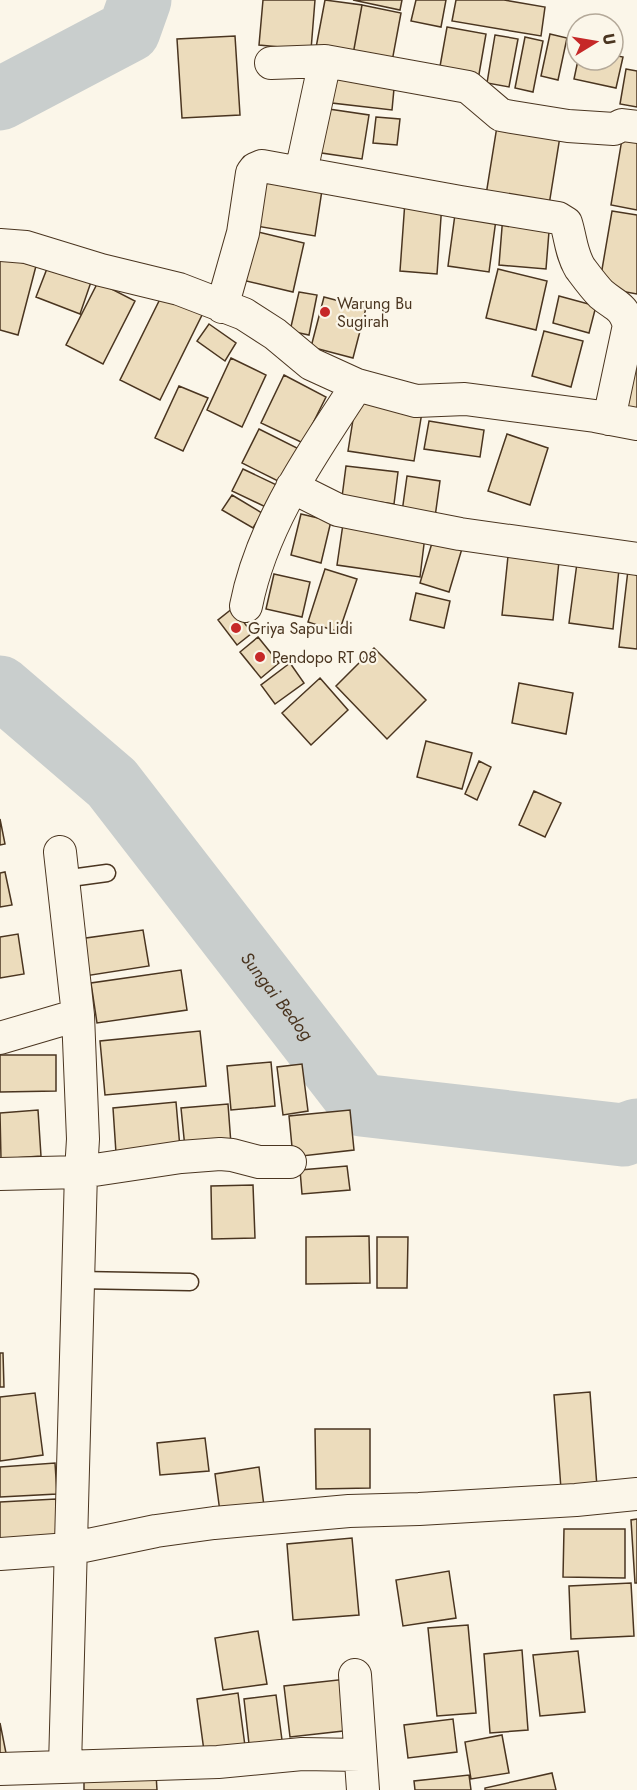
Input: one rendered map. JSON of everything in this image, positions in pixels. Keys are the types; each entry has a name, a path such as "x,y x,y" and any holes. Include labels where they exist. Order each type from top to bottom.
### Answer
{"street":[{"path":"272,63 325,61 468,87 495,111 512,117 568,126 614,129 622,125 637,126"},
{"path":"301,172 325,61"},
{"path":"0,245 26,247 101,270 158,283 179,289 222,307 244,314 275,334 311,364 357,385 416,401 465,399 623,422 629,325 626,314 602,294 581,268 572,253 566,223 558,218 426,196 270,166 255,169 249,190 243,233 222,307"},
{"path":"246,606 263,544 292,488 357,385"},
{"path":"292,488 338,510 460,534 637,559"},
{"path":"61,866 78,1015 83,1139 74,1457 69,1549 65,1766"},
{"path":"0,1038 78,1015"},
{"path":"0,1174 81,1172 181,1157 220,1154 259,1162 290,1162"},
{"path":"0,1554 69,1549 156,1531 214,1523 349,1511 531,1503 637,1494"},
{"path":"355,1675 363,1790"},
{"path":"0,1776 0,1769 32,1779 65,1766 218,1762 302,1754 360,1755"}],"lane":[{"path":"61,866 107,873"},
{"path":"78,1280 190,1282"}],"building":[{"path":"263,0 315,0 311,50 259,45"},
{"path":"325,0 362,5 352,60 315,53"},
{"path":"353,0 402,0 400,10"},
{"path":"416,0 446,0 441,27 411,21"},
{"path":"456,0 504,0 545,7 541,36 452,21"},
{"path":"362,5 401,13 391,67 352,60"},
{"path":"447,27 486,34 478,80 439,72"},
{"path":"550,34 565,38 558,80 541,76"},
{"path":"495,35 518,39 509,87 487,83"},
{"path":"235,36 240,115 182,118 177,39"},
{"path":"525,37 543,41 533,92 515,88"},
{"path":"626,69 637,71 637,107 620,104"},
{"path":"336,71 395,78 392,110 332,103"},
{"path":"575,72 620,72 616,88 574,79"},
{"path":"322,108 369,115 362,159 315,152"},
{"path":"376,117 400,119 397,145 373,143"},
{"path":"498,120 561,130 549,205 486,195"},
{"path":"624,127 637,129 637,210 611,205"},
{"path":"264,180 322,190 315,236 256,226"},
{"path":"405,201 442,203 437,274 400,271"},
{"path":"456,207 497,212 489,272 448,266"},
{"path":"612,211 637,215 637,294 599,287"},
{"path":"503,215 550,219 546,269 499,265"},
{"path":"254,231 304,243 293,292 242,280"},
{"path":"0,257 36,266 18,335 0,330"},
{"path":"48,266 91,282 80,314 36,297"},
{"path":"498,269 547,281 536,330 486,318"},
{"path":"98,282 135,301 103,364 66,345"},
{"path":"299,292 317,295 309,335 290,331"},
{"path":"163,293 203,313 160,400 120,380"},
{"path":"559,296 596,306 589,333 553,323"},
{"path":"324,297 366,308 353,358 311,347"},
{"path":"209,324 236,343 225,361 197,341"},
{"path":"544,331 583,341 571,387 532,376"},
{"path":"637,350 637,418 614,414"},
{"path":"231,358 266,375 242,427 207,410"},
{"path":"284,375 326,397 303,443 261,423"},
{"path":"179,386 208,398 183,451 155,438"},
{"path":"356,401 422,412 414,461 348,451"},
{"path":"429,421 484,430 480,457 424,449"},
{"path":"259,429 301,450 284,484 242,463"},
{"path":"507,434 548,448 530,505 488,491"},
{"path":"346,466 398,472 394,504 342,497"},
{"path":"243,469 283,488 272,510 232,491"},
{"path":"407,476 440,481 435,517 402,512"},
{"path":"232,495 262,513 253,528 222,510"},
{"path":"301,514 331,521 321,563 291,555"},
{"path":"343,524 425,536 420,577 337,565"},
{"path":"435,533 464,542 449,592 420,583"},
{"path":"508,556 559,561 553,620 502,615"},
{"path":"577,563 619,569 613,629 569,623"},
{"path":"325,569 357,579 339,632 308,622"},
{"path":"628,570 637,571 637,649 619,647"},
{"path":"274,574 310,582 302,617 266,609"},
{"path":"416,593 450,601 444,628 410,620"},
{"name":"Griya Sapu Lidi","path":"233,608 252,633 237,645 218,620"},
{"name":"Pendopo RT 08","path":"258,637 279,663 261,678 240,652"},
{"path":"374,648 426,700 387,739 336,686"},
{"path":"290,663 304,683 275,704 261,685"},
{"path":"320,678 348,710 311,745 282,713"},
{"path":"519,683 573,693 566,734 512,723"},
{"path":"426,741 472,753 462,789 417,777"},
{"path":"479,761 491,767 477,800 465,794"},
{"path":"534,791 561,803 545,837 519,825"},
{"path":"0,819 5,844 0,845"},
{"path":"5,872 12,905 0,907 0,873"},
{"path":"143,930 149,966 85,976 79,939"},
{"path":"18,934 24,974 0,978 0,937"},
{"path":"181,970 187,1010 97,1023 91,983"},
{"path":"200,1031 206,1086 105,1095 100,1041"},
{"path":"0,1055 56,1055 56,1091 0,1092"},
{"path":"271,1062 275,1106 231,1110 227,1066"},
{"path":"302,1064 308,1111 283,1115 277,1067"},
{"path":"176,1102 180,1148 116,1153 113,1108"},
{"path":"228,1104 231,1144 185,1148 181,1108"},
{"path":"38,1110 41,1156 1,1159 0,1113"},
{"path":"350,1110 354,1150 293,1157 289,1116"},
{"path":"347,1166 350,1190 302,1194 300,1170"},
{"path":"253,1185 255,1238 212,1239 211,1186"},
{"path":"369,1236 370,1283 306,1284 306,1237"},
{"path":"377,1237 408,1237 407,1288 377,1288"},
{"path":"0,1353 3,1353 4,1387 0,1387"},
{"path":"590,1392 597,1487 561,1489 554,1395"},
{"path":"35,1393 43,1455 0,1461 0,1397"},
{"path":"315,1429 370,1429 370,1488 316,1489"},
{"path":"205,1438 209,1471 160,1475 157,1443"},
{"path":"55,1463 57,1494 0,1497 0,1467"},
{"path":"259,1467 264,1506 220,1512 215,1474"},
{"path":"56,1499 59,1546 0,1549 0,1502"},
{"path":"637,1519 637,1583 635,1583 631,1520"},
{"path":"564,1529 625,1529 625,1578 563,1577"},
{"path":"352,1538 359,1615 293,1620 287,1544"},
{"path":"449,1571 456,1618 403,1626 396,1580"},
{"path":"631,1583 634,1636 571,1639 569,1586"},
{"path":"468,1625 476,1713 437,1716 428,1628"},
{"path":"258,1631 267,1684 223,1690 215,1638"},
{"path":"522,1650 528,1730 490,1733 484,1654"},
{"path":"578,1651 585,1712 540,1716 533,1655"},
{"path":"347,1679 352,1730 290,1737 284,1686"},
{"path":"238,1693 245,1746 204,1751 197,1699"},
{"path":"276,1695 282,1740 249,1744 244,1699"},
{"path":"453,1719 457,1752 408,1758 404,1725"},
{"path":"0,1723 6,1753 0,1753"},
{"path":"502,1735 509,1773 471,1779 465,1742"},
{"path":"552,1773 556,1790 485,1790 485,1788"},
{"path":"156,1774 157,1790 84,1790 84,1778"},
{"path":"469,1775 471,1790 415,1790 414,1781"}],"waterway":[{"path":"0,99 129,31 140,0"},
{"name":"Sungai Bedog","path":"0,687 112,783 361,1105 623,1135 637,1130"}],"place":[{"name":"Warung Bu Sugirah","path":"325,312"},
{"name":"Griya Sapu Lidi","path":"236,628"},
{"name":"Pendopo RT 08","path":"260,657"}]}
